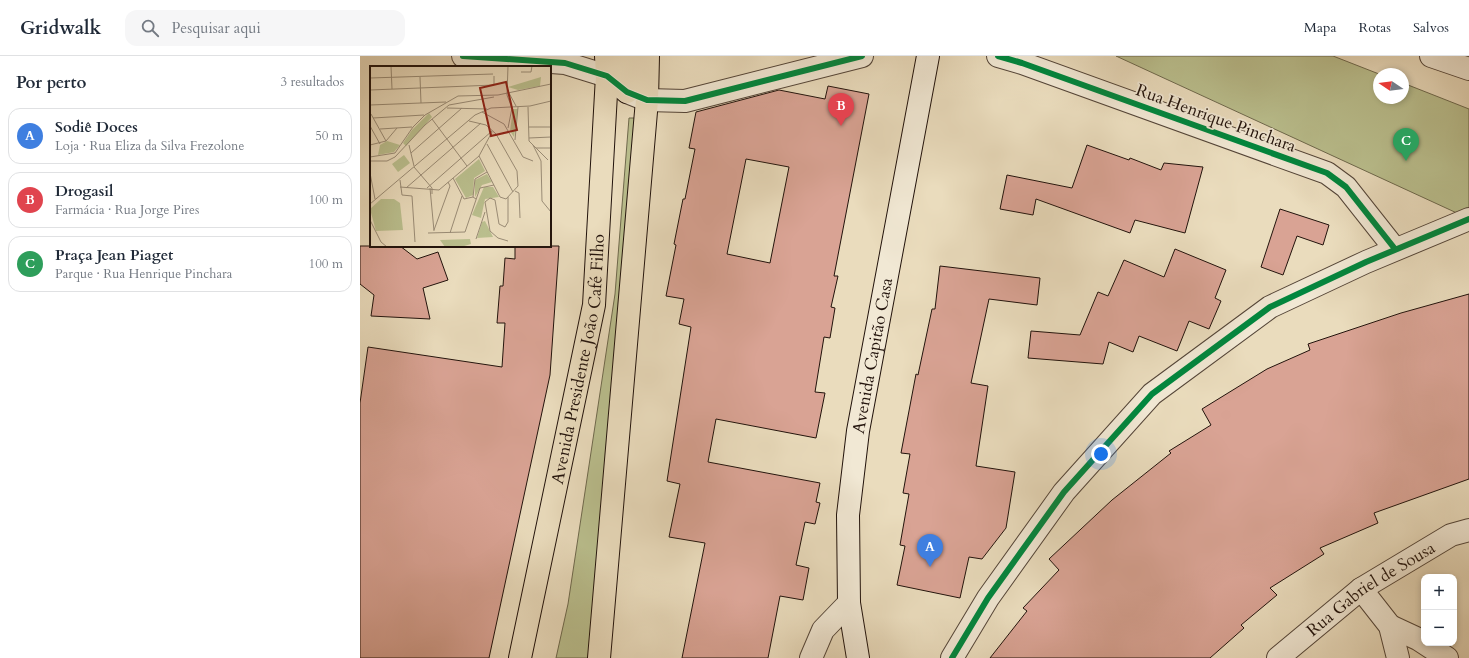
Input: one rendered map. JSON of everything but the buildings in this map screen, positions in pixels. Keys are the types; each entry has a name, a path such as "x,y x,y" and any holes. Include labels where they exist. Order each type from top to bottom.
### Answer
{"main road":[{"path":"626,56 637,96"},
{"path":"599,658 637,96 648,56"},
{"name":"Avenida Presidente João Café Filho","path":"520,658 594,305 606,66"}],"street":[{"path":"463,56 575,59 606,66 637,96 685,101 862,56"},
{"name":"Avenida Capitão Casa","path":"858,658 849,603 848,515 858,430 928,56"},
{"name":"Rua Henrique Pinchara","path":"998,56 1022,63 1327,173 1346,187 1395,249"},
{"path":"1431,56 1469,69"},
{"path":"952,658 988,598 1064,492 1152,394 1270,307 1395,249 1469,219"},
{"name":"Rua Gabriel de Sousa","path":"1278,658 1361,589 1451,535 1469,530"},
{"path":"1361,589 1390,626 1398,658"},
{"path":"811,658 823,630 849,603"},
{"path":"1390,626 1418,639 1447,658"}],"green space":[{"path":"1116,56 1333,56 1373,72 1373,104 1409,104 1409,85 1469,109 1469,212 1459,214"},
{"path":"629,118 641,118 588,658 556,658 568,604 615,294"}],"cycle path":[{"path":"463,56 565,63 607,76 627,92 647,100 685,101 862,56"},
{"path":"998,56 1022,63 1327,173 1346,187 1395,249"},
{"path":"952,658 988,598 1064,492 1152,394 1270,307 1366,262 1469,219"}],"place":[{"name":"Drogasil","path":"841,126"},
{"name":"Praça Jean Piaget","path":"1406,161"},
{"name":"Sodiê Doces","path":"930,567"}]}
